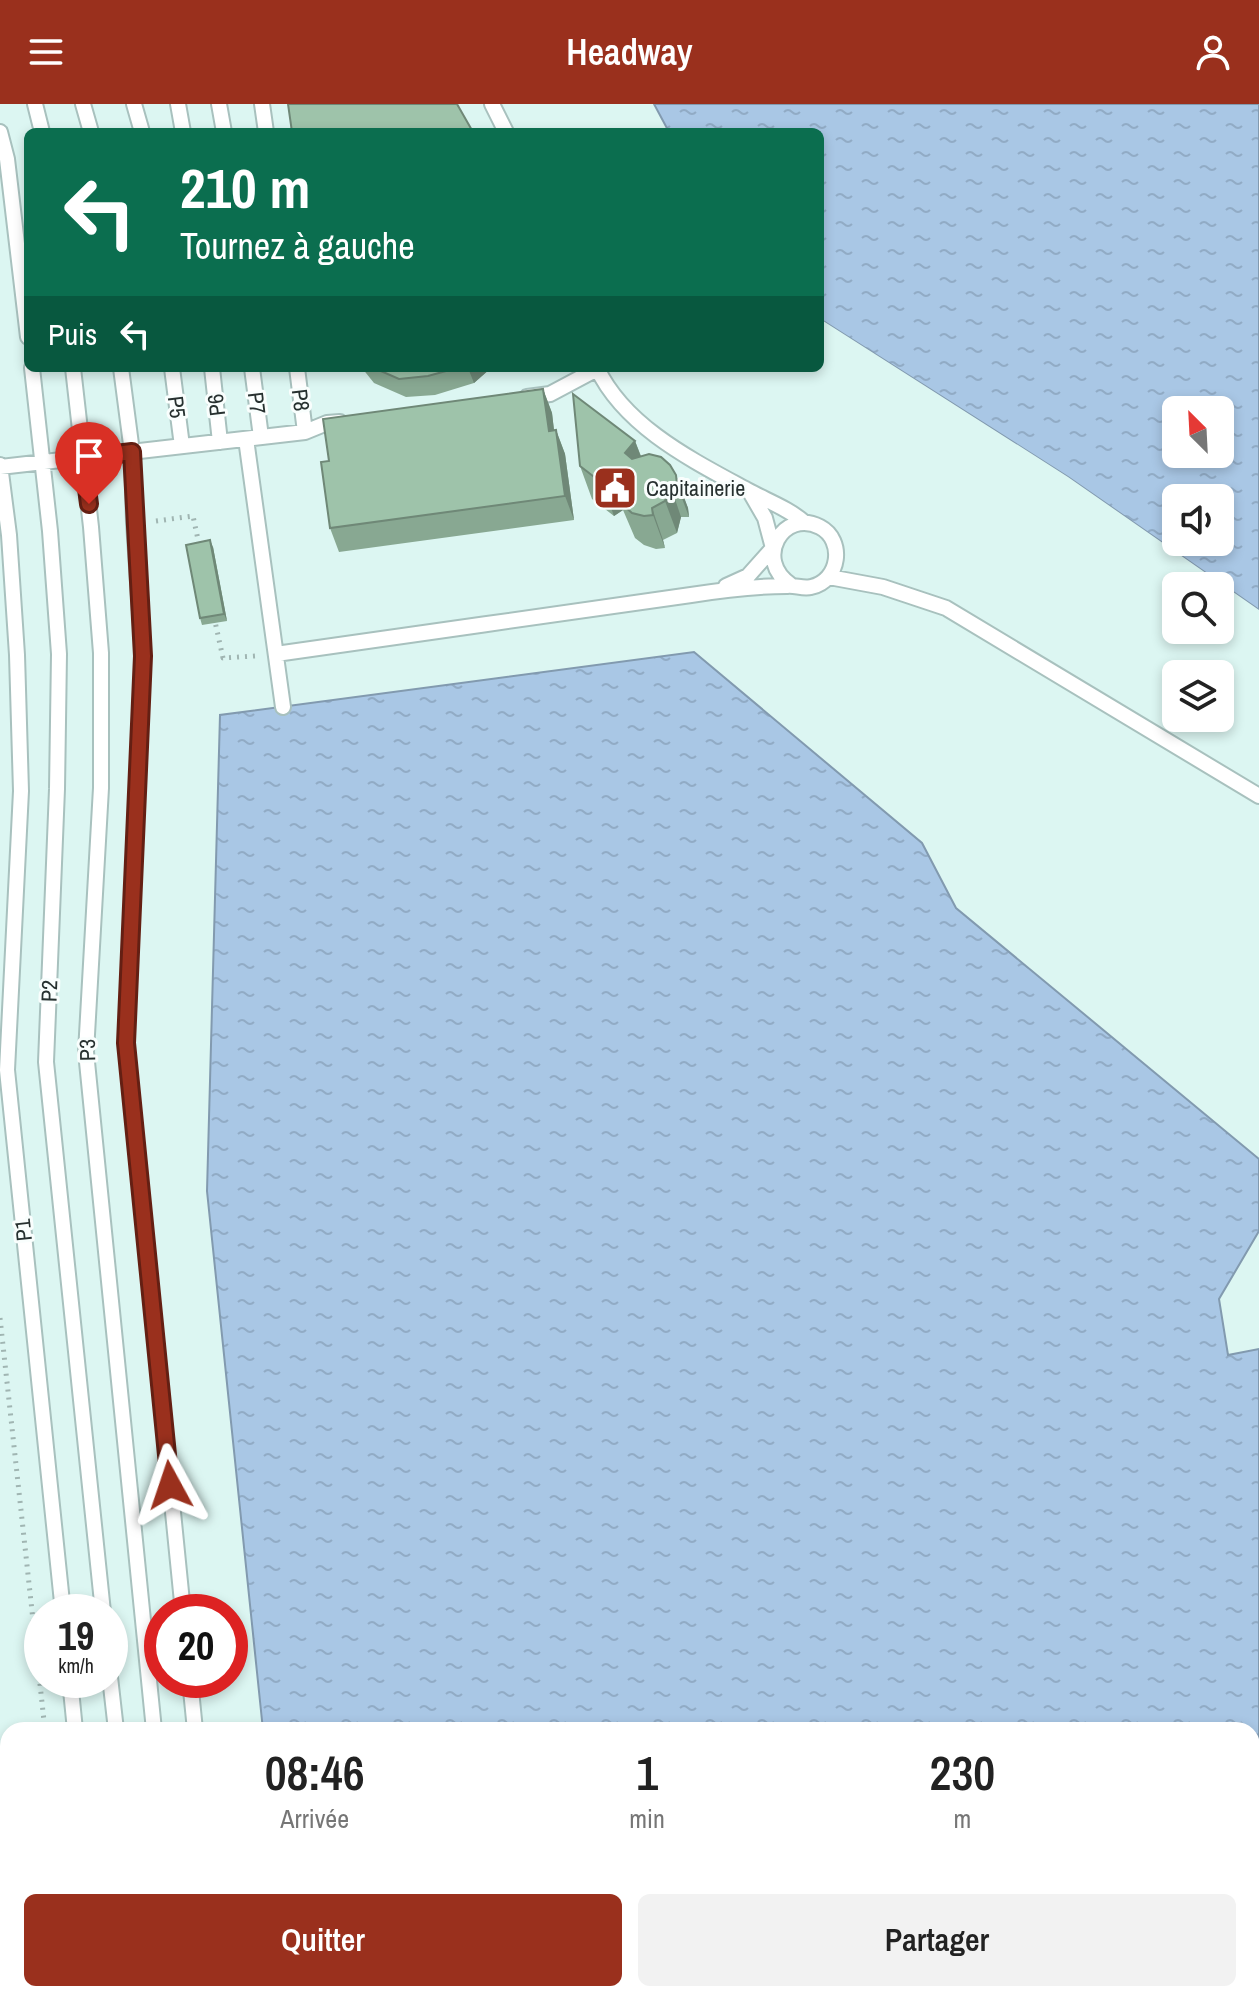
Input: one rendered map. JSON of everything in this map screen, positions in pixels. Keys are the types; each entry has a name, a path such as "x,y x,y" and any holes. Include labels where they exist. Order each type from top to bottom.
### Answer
{"lane":[{"path":"35,104 41,128"},
{"path":"83,104 90,128"},
{"path":"134,104 141,128"},
{"path":"178,104 182,128"},
{"path":"219,104 223,128"},
{"path":"262,104 265,128"},
{"path":"492,104 504,128"},
{"path":"0,132 7,159 24,303"},
{"name":"P2","path":"32,372 59,654 46,1062 101,1594"},
{"name":"P3","path":"73,372 101,653 101,788 86,1052 153,1722"},
{"path":"122,372 132,452 143,656 126,1043 181,1594"},
{"name":"P5","path":"173,372 182,446"},
{"name":"P6","path":"212,372 220,442"},
{"name":"P7","path":"252,372 254,438 283,707"},
{"name":"P8","path":"298,372 305,432"},
{"path":"505,400 550,394 591,372"},
{"path":"276,654 716,591 791,585 811,587 829,577 836,564 837,550 831,537 820,527 805,523 792,512 657,437 609,389 599,372"},
{"path":"0,466 305,432 327,423 357,419"},
{"name":"P1","path":"0,466 9,535 17,655 21,791 7,1070 61,1594"},
{"path":"750,491 765,518 775,570 791,585"},
{"path":"716,591 748,576 773,548 780,535 791,526 805,523"},
{"path":"829,577 883,587 946,608 1259,796"},
{"path":"72,1698 74,1722"},
{"path":"112,1698 115,1722"},
{"path":"192,1698 194,1722"}],"path":[{"path":"0,1318 44,1722"}],"water":[{"path":"654,104 1259,104 1259,610 1234,593 1234,572 1204,572 1181,556 1234,556 1234,484 1162,484 1162,542 1068,477 824,322 824,128 667,128"},
{"path":"694,652 922,843 956,908 1259,1159 1259,1231 1219,1299 1228,1355 1259,1349 1259,1722 262,1722 207,1191 220,715"}],"pier":[{"path":"824,322 1068,477 1162,542 1162,547 1066,480 824,327"},
{"path":"1175,556 1181,556 1204,572 1199,572"},
{"path":"1234,593 1259,610 1259,614 1234,597"}],"building":[{"path":"288,104 457,104 471,128 291,128"},
{"path":"383,372 442,372 428,376 399,379"},
{"path":"543,389 549,431 556,430 565,496 330,528 321,462 329,461 323,419"},
{"path":"573,394 635,441 625,453 632,459 649,454 661,457 670,465 677,485 670,484 665,501 652,508 653,515 632,513 623,505 615,483 618,473 602,483 580,466"},
{"path":"210,540 224,614 200,618 186,545"}],"place":[{"name":"Capitainerie","path":"615,488"}],"route":[{"path":"89,504 83,458 132,452 143,656 126,1043 170,1485"}]}
